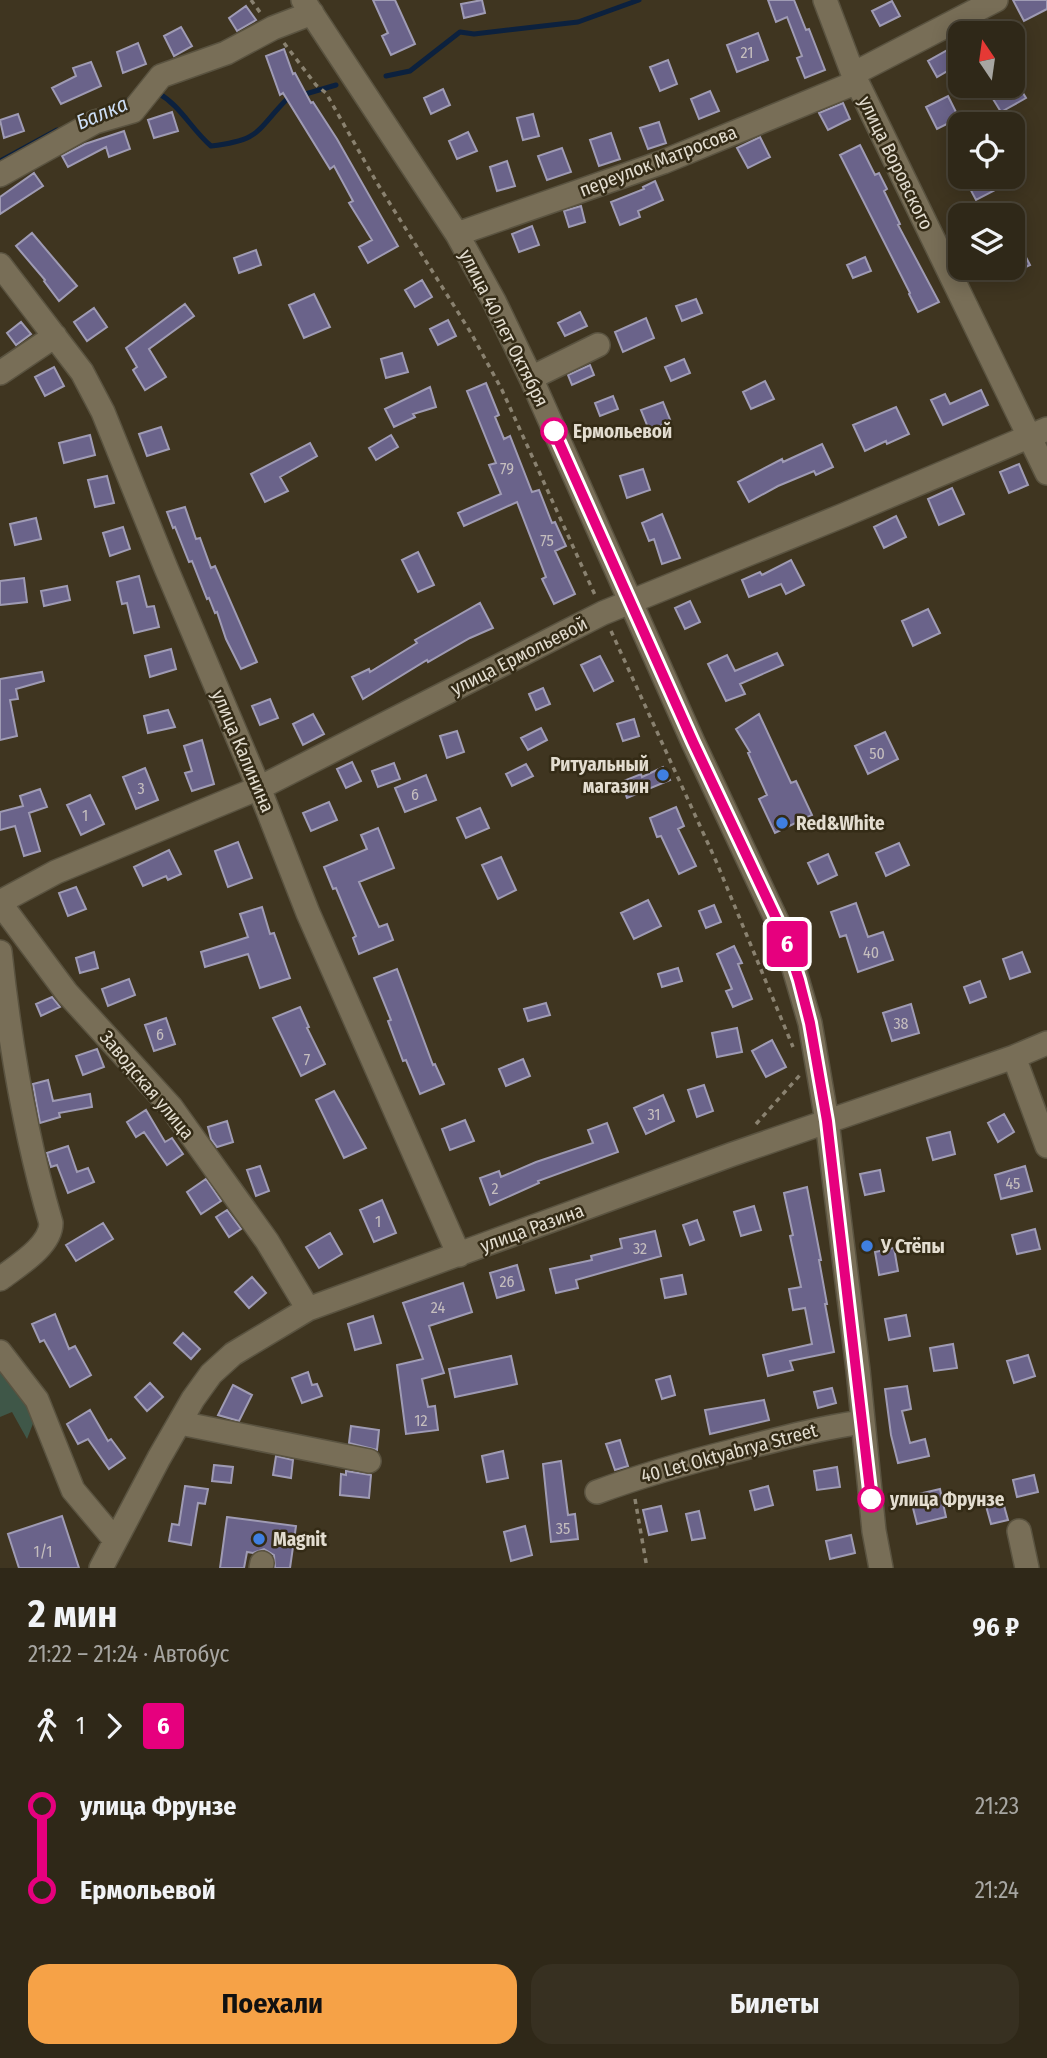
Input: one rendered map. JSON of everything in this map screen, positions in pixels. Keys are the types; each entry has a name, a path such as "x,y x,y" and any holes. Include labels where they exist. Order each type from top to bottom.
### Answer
{"street":[{"name":"улица Воровского","path":"825,0 855,78 1037,433 1047,474"},
{"name":"переулок Матросова","path":"457,234 663,162 855,78 996,0"},
{"path":"0,176 95,122 133,111 161,76 226,53 273,29 307,7"},
{"name":"улица 40 лет Октября","path":"307,7 457,234 494,301 693,742 785,937 810,1023 827,1121 874,1531 881,1568"},
{"name":"улица Калинина","path":"0,265 82,372 103,412 349,1011 458,1255"},
{"path":"0,373 55,336"},
{"path":"531,378 598,345"},
{"name":"улица Ермольевой","path":"0,902 56,872 259,788 603,613 1037,433"},
{"name":"Заводская улица","path":"0,902 67,993 171,1107 267,1241 308,1309"},
{"path":"0,952 20,1097 51,1231 42,1244 0,1279"},
{"name":"улица Разина","path":"101,1568 180,1423 211,1374 233,1354 308,1309 1047,1043"},
{"path":"1014,1056 1047,1146"},
{"path":"0,1352 37,1400 73,1490 115,1540"},
{"name":"40 Let Oktyabrya Street","path":"597,1492 697,1459 790,1435 863,1422"},
{"path":"180,1423 369,1461"},
{"path":"1019,1531 1027,1568"}],"path":[{"path":"316,85 326,93 377,183 471,333 502,390 716,860 794,1049"},
{"path":"756,1125 804,1071 805,1082"},
{"path":"631,1479 647,1568"}],"green space":[{"path":"0,1369 25,1400 34,1421 27,1439 12,1412 0,1417"}],"building":[{"path":"373,0 395,0 415,44 391,55 382,36 388,33"},
{"path":"482,0 485,13 464,18 461,4"},
{"path":"768,0 794,0 825,70 805,78 797,58 802,56 787,17 776,22"},
{"path":"1013,0 1047,0 1047,9 1024,21"},
{"path":"892,1 900,16 880,26 872,11"},
{"path":"246,6 256,20 237,31 229,18"},
{"path":"181,27 192,46 174,56 164,36"},
{"path":"758,33 768,60 737,72 727,45"},
{"path":"138,43 146,64 123,73 117,52"},
{"path":"284,49 293,74 295,73 311,103 313,102 337,139 398,246 368,263 359,247 372,240 349,203 353,201 334,166 330,169 283,93 280,95 266,56"},
{"path":"948,50 948,71 937,77 928,61"},
{"path":"668,60 677,84 660,91 650,67"},
{"path":"91,62 101,86 61,104 52,88 76,76 73,68"},
{"path":"443,89 450,105 431,114 424,98"},
{"path":"710,91 719,111 699,119 691,99"},
{"path":"948,96 956,112 948,112 948,124 937,129 926,107"},
{"path":"992,98 1026,98 1001,112"},
{"path":"843,103 850,119 828,130 819,113"},
{"path":"172,112 178,131 154,138 148,120"},
{"path":"18,114 24,131 4,138 0,120"},
{"path":"533,114 539,136 523,140 517,118"},
{"path":"659,122 666,143 648,149 640,128"},
{"path":"124,131 130,149 109,157 106,147 68,167 62,156 85,144"},
{"path":"468,132 477,151 457,159 449,141"},
{"path":"611,133 620,159 599,166 590,140"},
{"path":"760,137 770,157 748,168 737,148"},
{"path":"860,145 875,175 879,173 887,189 884,191 900,224 898,225 939,302 918,312 840,155"},
{"path":"562,148 571,172 547,180 538,156"},
{"path":"507,161 515,186 497,191 490,167"},
{"path":"34,173 43,186 0,214 0,197"},
{"path":"655,181 663,200 638,211 640,217 620,225 611,202 644,189 643,187"},
{"path":"970,189 997,189 976,200"},
{"path":"581,206 585,222 569,227 564,211"},
{"path":"532,226 539,245 519,252 512,234"},
{"path":"32,233 77,286 59,301 16,246"},
{"path":"256,250 261,265 239,273 234,258"},
{"path":"865,257 871,271 853,278 847,265"},
{"path":"422,280 432,297 415,307 405,290"},
{"path":"314,294 330,327 304,338 289,305"},
{"path":"696,299 702,313 682,321 676,306"},
{"path":"185,304 194,316 149,349 166,377 145,390 133,370 137,367 126,348"},
{"path":"94,308 107,327 87,341 74,322"},
{"path":"580,312 587,326 565,336 558,323"},
{"path":"646,318 654,338 623,352 615,332"},
{"path":"448,320 456,336 438,345 430,329"},
{"path":"21,322 31,334 16,345 7,333"},
{"path":"402,353 408,372 386,378 381,359"},
{"path":"684,359 690,373 671,381 665,367"},
{"path":"590,365 594,375 572,385 568,375"},
{"path":"54,367 64,386 45,396 35,377"},
{"path":"765,381 774,399 751,409 743,392"},
{"path":"486,383 499,415 495,417 504,439 510,436 532,492 539,490 552,523 555,522 566,546 555,551 575,594 554,604 542,579 546,577 517,502 464,526 458,513 501,494 489,465 496,463 467,391"},
{"path":"430,387 436,407 413,414 415,417 394,427 385,409"},
{"path":"981,390 988,405 943,425 931,400 945,394 950,404"},
{"path":"613,396 618,409 600,416 595,403"},
{"path":"663,402 671,422 649,430 641,410"},
{"path":"896,407 909,434 865,451 853,425"},
{"path":"161,427 169,449 147,456 139,434"},
{"path":"90,435 95,455 64,463 59,443"},
{"path":"391,435 398,447 376,460 369,448"},
{"path":"310,443 317,456 280,477 288,491 265,502 251,474"},
{"path":"822,444 833,467 816,475 814,471 778,486 749,502 738,482 782,459 783,462"},
{"path":"1019,464 1028,485 1009,493 1000,472"},
{"path":"643,469 650,490 627,498 620,476"},
{"path":"107,476 114,503 95,507 88,480"},
{"path":"952,488 964,514 939,525 928,499"},
{"path":"185,507 196,539 200,538 211,568 215,566 257,662 241,669 226,639 217,612 215,613 209,598 207,599 192,561 189,562 167,512"},
{"path":"662,514 680,558 662,564 654,539 649,541 642,523"},
{"path":"896,516 906,537 884,548 874,527"},
{"path":"36,518 41,539 15,545 10,524"},
{"path":"123,527 130,549 110,556 103,533"},
{"path":"418,552 434,585 418,592 402,560"},
{"path":"791,560 804,585 786,594 781,584 749,597 742,580 760,572 762,575"},
{"path":"139,576 147,607 154,606 159,627 134,633 127,603 122,604 117,582"},
{"path":"24,578 27,602 0,605 0,581"},
{"path":"67,586 70,600 44,606 41,591"},
{"path":"690,601 700,622 685,629 675,608"},
{"path":"480,603 493,628 428,662 427,660 363,699 352,677 369,669 370,672 417,643 415,640"},
{"path":"928,609 940,633 913,646 902,621"},
{"path":"171,649 176,669 150,677 145,656"},
{"path":"777,653 783,665 740,684 745,694 726,701 708,664 727,655 735,671"},
{"path":"600,656 613,681 594,691 581,665"},
{"path":"42,672 44,681 16,689 18,699 10,700 17,736 0,740 0,679"},
{"path":"543,688 550,704 536,710 529,694"},
{"path":"270,699 278,718 260,725 252,706"},
{"path":"168,710 175,727 148,733 144,716"},
{"path":"313,714 324,734 303,745 293,724"},
{"path":"759,714 791,783 796,781 812,815 775,833 759,799 767,795 748,753 750,752 736,729"},
{"path":"634,719 639,736 623,741 617,724"},
{"path":"541,728 547,740 528,750 521,738"},
{"path":"457,731 464,752 447,758 440,736"},
{"path":"885,732 898,759 868,774 855,746"},
{"path":"202,740 214,784 192,791 185,773 192,771 184,746"},
{"path":"352,762 361,781 346,788 337,769"},
{"path":"394,763 400,779 378,787 372,771"},
{"path":"526,764 533,776 512,786 506,774"},
{"path":"663,767 670,780 627,798 621,782 641,774 642,777"},
{"path":"145,768 158,800 136,809 123,777"},
{"path":"426,775 436,800 405,812 395,788"},
{"path":"40,789 47,807 29,813 40,851 24,856 15,826 0,830 0,812 23,806 20,796"},
{"path":"90,795 104,824 81,835 67,805"},
{"path":"329,802 337,820 311,831 303,813"},
{"path":"676,807 684,826 678,829 696,866 679,874 661,836 657,837 650,818"},
{"path":"480,808 489,828 466,838 457,818"},
{"path":"378,828 394,868 359,882 379,927 387,924 393,940 359,954 353,938 356,936 324,867 367,849 361,835"},
{"path":"238,842 252,878 228,887 215,851"},
{"path":"899,843 909,865 886,876 876,853"},
{"path":"169,850 181,874 168,880 166,876 143,886 134,867"},
{"path":"828,854 837,875 818,884 808,863"},
{"path":"501,857 516,890 498,899 482,865"},
{"path":"76,887 86,909 68,916 59,893"},
{"path":"648,900 661,926 634,939 621,913"},
{"path":"856,903 868,937 883,932 893,960 858,972 846,935 840,937 831,912"},
{"path":"714,905 721,922 706,928 699,911"},
{"path":"262,907 270,934 274,933 290,978 260,988 248,954 205,967 201,952 248,937 240,914"},
{"path":"734,946 742,963 738,964 752,999 733,1007 726,991 732,989 717,954"},
{"path":"94,952 98,968 80,973 76,958"},
{"path":"1022,952 1030,972 1010,979 1003,959"},
{"path":"678,968 682,981 662,987 658,974"},
{"path":"397,969 433,1065 435,1064 444,1084 420,1094 406,1060 403,1061 388,1021 391,1020 374,978"},
{"path":"129,979 135,995 108,1006 102,989"},
{"path":"980,981 986,997 970,1003 964,987"},
{"path":"52,997 60,1007 41,1016 36,1004"},
{"path":"546,1003 550,1015 528,1021 524,1009"},
{"path":"911,1004 919,1033 892,1041 883,1013"},
{"path":"300,1007 325,1064 301,1076 273,1018"},
{"path":"166,1018 175,1044 154,1051 145,1025"},
{"path":"737,1028 742,1052 717,1057 712,1033"},
{"path":"772,1040 786,1067 766,1077 752,1051"},
{"path":"97,1049 104,1067 83,1075 76,1056"},
{"path":"523,1059 530,1076 506,1086 499,1069"},
{"path":"48,1080 53,1101 90,1094 92,1107 59,1113 60,1117 40,1123 33,1084"},
{"path":"704,1085 713,1111 697,1117 688,1090"},
{"path":"334,1091 366,1148 344,1158 316,1100"},
{"path":"663,1095 674,1121 646,1134 634,1108"},
{"path":"146,1110 165,1142 172,1138 183,1154 167,1165 144,1132 136,1137 127,1122"},
{"path":"1004,1114 1014,1132 998,1142 988,1123"},
{"path":"465,1120 474,1141 450,1150 442,1129"},
{"path":"227,1121 233,1142 217,1147 211,1139 208,1127"},
{"path":"607,1123 618,1152 538,1181 539,1183 490,1205 480,1178 499,1171 501,1177 593,1143 588,1130"},
{"path":"950,1132 955,1154 933,1160 927,1138"},
{"path":"68,1146 77,1172 88,1168 94,1182 68,1193 57,1165 51,1167 47,1153"},
{"path":"260,1166 269,1191 256,1196 247,1170"},
{"path":"1025,1166 1032,1191 1001,1199 995,1175"},
{"path":"880,1170 884,1191 865,1195 860,1174"},
{"path":"206,1179 221,1201 201,1214 187,1192"},
{"path":"807,1187 834,1352 790,1361 793,1370 768,1376 763,1355 812,1344 805,1308 793,1310 789,1289 801,1287 784,1193"},
{"path":"382,1200 396,1233 374,1242 360,1210"},
{"path":"754,1206 761,1230 741,1236 734,1212"},
{"path":"227,1210 241,1229 229,1237 216,1217"},
{"path":"697,1220 704,1240 690,1245 683,1225"},
{"path":"103,1223 113,1239 76,1261 66,1245"},
{"path":"1035,1229 1040,1249 1017,1254 1012,1235"},
{"path":"655,1231 661,1256 576,1280 578,1288 556,1293 550,1269 592,1260 591,1256 622,1248 620,1239"},
{"path":"330,1233 342,1254 319,1268 306,1247"},
{"path":"894,1248 898,1271 879,1275 875,1252"},
{"path":"517,1265 524,1290 497,1298 490,1273"},
{"path":"682,1275 686,1294 665,1298 661,1279"},
{"path":"252,1277 266,1293 249,1308 235,1292"},
{"path":"463,1283 472,1312 429,1326 444,1373 422,1379 428,1407 435,1406 438,1430 406,1434 397,1365 423,1359 403,1303"},
{"path":"55,1314 69,1349 75,1346 91,1375 70,1387 44,1340 40,1342 32,1324"},
{"path":"906,1315 910,1336 889,1340 885,1319"},
{"path":"373,1316 381,1343 355,1350 348,1324"},
{"path":"183,1333 200,1349 191,1359 174,1343"},
{"path":"953,1344 957,1368 934,1371 930,1348"},
{"path":"1028,1355 1035,1376 1014,1383 1007,1361"},
{"path":"511,1356 517,1384 455,1397 449,1369"},
{"path":"308,1372 312,1385 317,1384 322,1396 302,1403 292,1378"},
{"path":"670,1376 675,1395 662,1399 656,1380"},
{"path":"150,1383 163,1397 147,1411 135,1397"},
{"path":"233,1385 252,1395 239,1421 218,1415"},
{"path":"907,1386 911,1409 902,1411 910,1443 925,1439 929,1456 898,1463 885,1389"},
{"path":"832,1388 836,1403 818,1408 814,1392"},
{"path":"764,1400 769,1420 710,1434 705,1410"},
{"path":"90,1410 108,1441 111,1439 125,1458 109,1469 88,1439 78,1444 67,1424"},
{"path":"351,1426 379,1430 377,1450 349,1443"},
{"path":"620,1440 628,1466 615,1470 606,1444"},
{"path":"503,1451 508,1478 487,1482 482,1456"},
{"path":"276,1456 293,1460 291,1478 273,1475"},
{"path":"561,1461 568,1515 575,1514 578,1539 551,1542 543,1464"},
{"path":"214,1465 233,1467 231,1483 212,1481"},
{"path":"837,1467 840,1487 817,1490 814,1471"},
{"path":"346,1471 371,1475 369,1498 340,1495 341,1474 346,1475"},
{"path":"1034,1475 1038,1492 1017,1497 1013,1480"},
{"path":"185,1486 208,1489 205,1504 198,1503 191,1545 169,1541 172,1524 179,1525"},
{"path":"768,1486 773,1505 755,1510 750,1491"},
{"path":"940,1489 946,1517 917,1524 910,1496"},
{"path":"1003,1502 1008,1520 991,1524 986,1506"},
{"path":"661,1506 667,1531 649,1535 643,1510"},
{"path":"699,1511 705,1538 692,1540 686,1514"},
{"path":"62,1516 79,1568 19,1568 8,1534"},
{"name":"Magnit","path":"227,1517 296,1526 290,1568 275,1568 274,1555 264,1549 247,1552 244,1568 220,1568"},
{"path":"525,1526 532,1555 511,1561 504,1532"},
{"path":"851,1535 855,1553 830,1559 826,1541"}],"waterway":[{"name":"Балка","path":"386,76 410,71 460,32 474,34 578,22 639,0"},
{"name":"Балка","path":"302,95 336,85"},
{"name":"Балка","path":"155,94 158,93 173,104 211,146 239,141 256,133 287,99 292,97"},
{"name":"Балка","path":"108,107 131,99"},
{"name":"Балка","path":"0,161 57,130"}],"bus line":[{"name":"6","path":"554,431 693,742 785,937 799,980 810,1023 827,1121 871,1499"}],"place":[{"name":"Ермольевой","path":"554,431"},
{"name":"Ритуальный магазин","path":"663,775"},
{"name":"Red&White","path":"782,823"},
{"name":"У Стёпы","path":"867,1246"},
{"name":"улица Фрунзе","path":"871,1499"},
{"name":"Magnit","path":"259,1539"}]}
